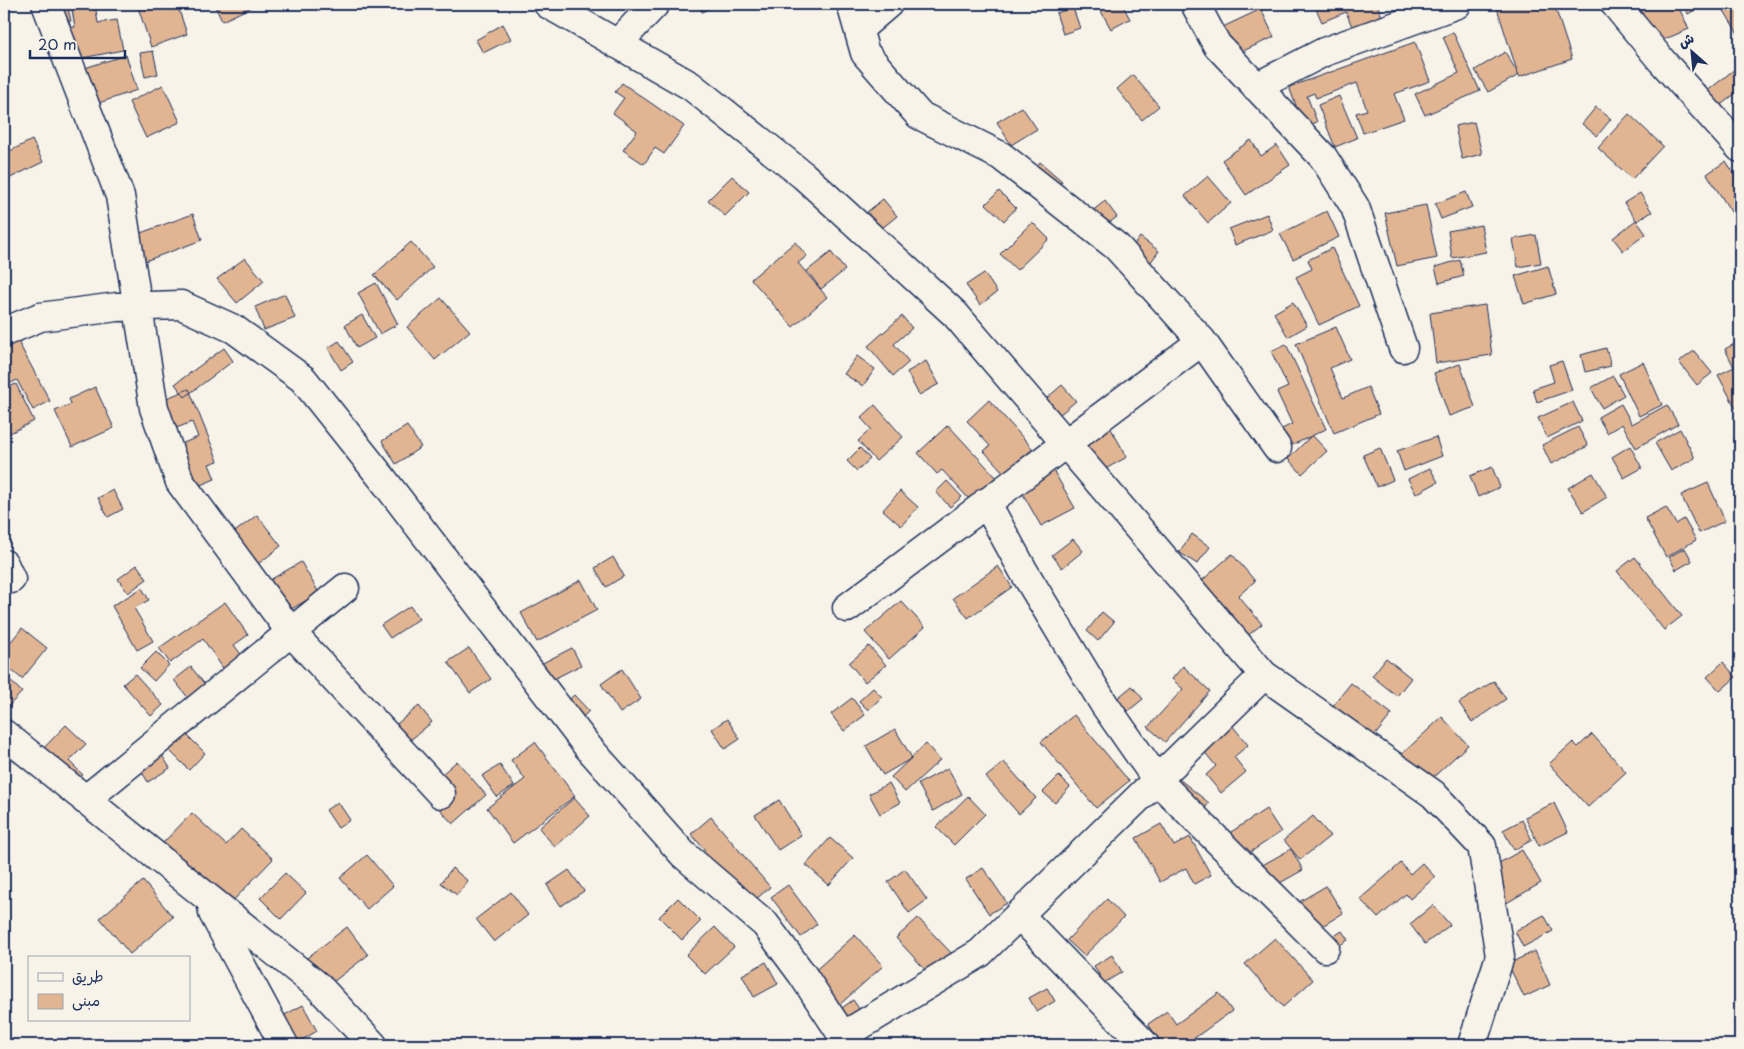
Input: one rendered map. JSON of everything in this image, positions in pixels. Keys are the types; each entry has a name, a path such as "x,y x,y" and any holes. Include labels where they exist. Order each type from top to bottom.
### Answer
{"street":[{"path":"46,4 120,196 154,408 180,482 290,631 441,794"},
{"path":"548,4 691,86 804,176 955,314 1264,675 1432,794 1482,846 1500,956 1472,1045"},
{"path":"617,44 656,4"},
{"path":"888,4 855,16 865,53 920,114 1001,156 1117,247 1202,341 1277,448"},
{"path":"1195,4 1217,46 1323,157 1355,208 1402,348"},
{"path":"1256,87 1324,52 1457,4"},
{"path":"1615,4 1740,148"},
{"path":"4,332 40,317 117,306 181,305 234,329 303,379 382,478 588,747 683,854 765,924 802,974 844,1040 980,953 1264,675"},
{"path":"847,608 1202,341"},
{"path":"986,502 1023,570 1084,670 1157,780 1325,948"},
{"path":"85,800 345,588"},
{"path":"4,734 319,987 374,1045"},
{"path":"211,901 213,913 284,1045"},
{"path":"1018,915 1145,1045"}],"building":[{"path":"45,4 67,4 71,21 50,26"},
{"path":"71,4 95,4 98,23 117,20 123,50 62,62 55,31 75,27"},
{"path":"137,4 177,4 187,34 151,47"},
{"path":"214,4 258,4 222,21"},
{"path":"698,4 717,4 702,12"},
{"path":"1097,4 1122,4 1130,19 1111,29"},
{"path":"1314,4 1377,4 1382,17 1353,29 1346,12 1322,22"},
{"path":"1510,4 1554,4 1572,59 1519,77 1497,8"},
{"path":"1627,4 1642,4 1635,11"},
{"path":"1648,4 1677,4 1689,29 1656,43 1640,8"},
{"path":"1682,4 1706,4 1688,14"},
{"path":"1720,4 1740,4 1740,37"},
{"path":"1073,8 1080,28 1063,34 1056,13"},
{"path":"1261,9 1274,37 1243,51 1250,66 1210,33"},
{"path":"503,24 511,39 483,53 476,40"},
{"path":"1453,32 1480,91 1425,115 1415,94 1459,73 1443,37"},
{"path":"1415,42 1430,81 1394,94 1404,119 1363,133 1356,113 1367,110 1357,83 1316,98 1314,93 1307,96 1317,122 1304,127 1289,87"},
{"path":"153,51 158,74 145,77 140,53"},
{"path":"1505,52 1519,75 1488,92 1475,70"},
{"path":"126,55 137,90 87,107 75,71"},
{"path":"1740,65 1740,90 1718,107 1706,92"},
{"path":"1133,75 1159,106 1142,120 1117,89"},
{"path":"622,83 684,126 664,154 655,148 644,164 623,150 637,131 613,113 624,98 615,92"},
{"path":"163,85 180,122 146,138 129,102"},
{"path":"1339,96 1357,138 1335,147 1318,105"},
{"path":"1022,107 1037,129 1011,145 997,122"},
{"path":"1596,107 1611,119 1597,136 1582,124"},
{"path":"1629,114 1663,146 1632,179 1598,148"},
{"path":"1474,122 1482,154 1462,159 1455,126"},
{"path":"32,140 43,162 4,181 4,154"},
{"path":"1251,140 1261,156 1277,145 1290,165 1246,195 1222,160"},
{"path":"1726,161 1740,183 1740,226 1707,174"},
{"path":"1040,162 1062,181 1048,197 1026,178"},
{"path":"732,176 749,192 725,216 708,200"},
{"path":"1208,176 1231,203 1208,223 1185,196"},
{"path":"999,191 1016,208 1004,221 986,204"},
{"path":"1466,192 1472,207 1441,219 1435,204"},
{"path":"1640,193 1652,212 1637,221 1624,203"},
{"path":"883,199 897,216 881,229 867,212"},
{"path":"1105,201 1117,217 1088,238 1077,223"},
{"path":"1426,205 1437,258 1397,266 1385,213"},
{"path":"1327,211 1339,237 1293,259 1280,234"},
{"path":"193,214 202,240 145,261 135,235"},
{"path":"1267,214 1273,230 1235,245 1229,229"},
{"path":"1636,220 1646,234 1623,251 1613,238"},
{"path":"1032,222 1049,239 1017,270 1000,254"},
{"path":"1481,225 1486,252 1452,258 1448,231"},
{"path":"1536,235 1541,263 1518,267 1513,239"},
{"path":"1140,237 1159,251 1150,263 1131,249"},
{"path":"411,242 433,267 397,300 374,275"},
{"path":"795,242 807,256 798,263 827,297 793,327 751,279"},
{"path":"1332,248 1359,306 1319,325 1296,277 1312,269 1308,260"},
{"path":"831,252 845,270 821,289 807,271"},
{"path":"245,258 264,281 237,303 217,279"},
{"path":"1460,260 1464,276 1439,283 1435,267"},
{"path":"1548,266 1556,294 1524,304 1515,276"},
{"path":"984,273 997,292 980,305 966,285"},
{"path":"376,283 398,324 380,334 358,293"},
{"path":"285,294 295,318 264,330 255,307"},
{"path":"441,298 470,331 435,360 407,327"},
{"path":"1293,302 1307,326 1288,337 1274,313"},
{"path":"1485,305 1492,355 1436,363 1430,313"},
{"path":"362,315 375,338 357,348 345,325"},
{"path":"902,316 912,328 894,344 909,362 893,376 868,346"},
{"path":"1336,327 1350,359 1330,368 1343,398 1368,387 1379,414 1334,433 1296,344"},
{"path":"15,336 50,401 33,410 17,380 5,386 4,383 4,342"},
{"path":"339,341 353,362 341,370 328,348"},
{"path":"1740,341 1739,414 1718,375 1734,367 1725,349"},
{"path":"1286,344 1326,429 1280,451 1272,434 1292,424 1277,392 1288,387 1271,351"},
{"path":"224,348 233,361 185,397 175,384"},
{"path":"1606,348 1611,366 1585,372 1581,355"},
{"path":"1694,351 1712,373 1697,385 1679,362"},
{"path":"857,356 875,369 863,386 844,374"},
{"path":"926,361 939,384 919,395 907,372"},
{"path":"1562,361 1572,390 1537,402 1533,389 1554,382 1549,365"},
{"path":"1643,362 1662,405 1639,416 1619,374"},
{"path":"1460,364 1475,407 1449,416 1434,373"},
{"path":"1613,376 1624,395 1602,408 1591,388"},
{"path":"16,384 34,421 4,436 4,415 11,412 4,396 4,389"},
{"path":"1062,385 1076,401 1053,420 1040,404"},
{"path":"95,387 114,428 72,447 55,411 71,404 69,399"},
{"path":"189,389 218,461 209,464 215,479 186,491 169,449 198,437 192,422 158,435 147,406"},
{"path":"989,400 1033,449 1005,474 984,451 990,446 967,421"},
{"path":"1573,402 1582,421 1547,438 1538,418"},
{"path":"1621,404 1632,424 1667,405 1678,424 1636,448 1622,424 1607,433 1598,417"},
{"path":"875,405 903,437 876,461 858,441 871,429 861,418"},
{"path":"1106,420 1127,457 1091,477 1070,440"},
{"path":"948,425 996,477 970,500 942,470 937,474 918,453"},
{"path":"407,426 421,447 396,464 382,441"},
{"path":"1578,427 1588,446 1551,464 1542,445"},
{"path":"1680,429 1695,458 1671,471 1655,443"},
{"path":"1312,435 1327,451 1302,474 1288,459"},
{"path":"1436,437 1442,456 1404,471 1397,451"},
{"path":"1630,446 1642,468 1624,478 1612,457"},
{"path":"860,448 870,459 857,471 847,461"},
{"path":"1380,448 1393,480 1377,487 1363,455"},
{"path":"1740,448 1740,460 1735,452"},
{"path":"1492,467 1500,487 1478,497 1470,476"},
{"path":"1430,468 1438,482 1416,494 1408,479"},
{"path":"1053,470 1075,508 1041,526 1020,489"},
{"path":"1593,473 1607,497 1583,512 1568,488"},
{"path":"947,481 962,497 950,507 936,492"},
{"path":"1708,483 1725,521 1699,533 1681,495"},
{"path":"113,490 123,509 108,517 98,498"},
{"path":"900,491 918,507 901,526 883,510"},
{"path":"1666,507 1676,524 1684,519 1696,540 1666,557 1645,518"},
{"path":"257,515 281,546 243,576 219,544"},
{"path":"1192,534 1210,547 1197,564 1179,552"},
{"path":"1073,539 1083,551 1062,568 1052,555"},
{"path":"1685,548 1692,561 1676,570 1669,557"},
{"path":"1232,554 1255,581 1238,596 1262,624 1235,646 1189,592"},
{"path":"613,557 624,576 606,587 595,568"},
{"path":"1635,557 1682,616 1664,630 1617,571"},
{"path":"301,562 319,593 281,615 263,584"},
{"path":"137,565 147,579 128,593 118,579"},
{"path":"998,566 1012,587 968,618 953,598"},
{"path":"581,580 597,610 537,642 521,613"},
{"path":"142,588 149,600 134,608 153,641 137,650 112,606"},
{"path":"901,601 925,627 889,659 865,632"},
{"path":"225,602 248,635 234,645 246,661 227,674 203,639 170,663 159,648"},
{"path":"410,606 419,619 390,638 381,625"},
{"path":"1102,612 1114,622 1098,641 1087,631"},
{"path":"22,628 47,648 22,679 4,664 4,640 9,644"},
{"path":"869,646 886,665 865,682 849,663"},
{"path":"469,648 491,679 470,693 448,662"},
{"path":"572,648 581,665 540,686 531,669"},
{"path":"156,652 169,665 154,681 140,668"},
{"path":"1386,658 1411,678 1397,696 1372,676"},
{"path":"1723,662 1736,677 1720,691 1707,677"},
{"path":"1183,666 1210,691 1165,742 1148,727 1183,689 1172,679"},
{"path":"191,667 218,701 201,714 174,680"},
{"path":"622,669 641,699 620,713 601,684"},
{"path":"135,674 163,705 151,716 123,684"},
{"path":"4,675 22,692 4,711"},
{"path":"1494,681 1506,699 1472,722 1459,703"},
{"path":"1351,683 1392,714 1364,749 1324,717"},
{"path":"1132,686 1143,699 1117,720 1107,707"},
{"path":"873,688 882,697 868,710 859,701"},
{"path":"574,695 589,711 574,725 559,709"},
{"path":"852,698 865,715 844,731 831,714"},
{"path":"419,706 432,722 402,747 388,731"},
{"path":"1074,715 1129,781 1096,808 1041,742"},
{"path":"1442,717 1468,745 1428,782 1402,754"},
{"path":"727,719 740,739 725,749 712,729"},
{"path":"1231,724 1248,745 1234,757 1246,772 1221,793 1206,775 1216,766 1202,749"},
{"path":"66,725 86,744 69,761 83,775 69,789 36,756"},
{"path":"177,725 205,753 189,770 160,741"},
{"path":"895,729 912,758 883,775 866,746"},
{"path":"1592,734 1626,772 1588,807 1549,764 1573,742 1578,747"},
{"path":"535,742 575,796 513,843 487,808 525,779 511,760"},
{"path":"926,744 940,760 905,792 891,777"},
{"path":"156,746 170,768 148,782 134,759"},
{"path":"457,761 486,795 453,824 434,803 441,775"},
{"path":"1004,762 1036,798 1019,814 986,777"},
{"path":"500,765 514,786 497,797 482,776"},
{"path":"948,768 962,794 933,811 918,784"},
{"path":"1169,771 1209,803 1196,819"},
{"path":"1059,776 1070,787 1055,803 1043,792"},
{"path":"889,783 900,803 880,814 869,794"},
{"path":"968,796 985,814 954,845 936,827"},
{"path":"574,798 590,816 555,847 539,828"},
{"path":"779,800 801,835 778,850 755,815"},
{"path":"338,802 350,820 338,828 326,810"},
{"path":"1554,803 1568,832 1539,846 1525,817"},
{"path":"1266,809 1281,832 1240,859 1225,836"},
{"path":"192,813 226,845 241,829 273,859 227,907 162,844"},
{"path":"1313,816 1330,836 1300,860 1284,840"},
{"path":"711,817 770,887 755,900 742,884 719,903 688,864 705,850 691,834"},
{"path":"1522,820 1532,840 1514,850 1503,830"},
{"path":"1161,824 1174,846 1190,837 1211,875 1194,884 1186,868 1160,882 1136,838"},
{"path":"830,838 853,858 829,885 806,865"},
{"path":"1291,849 1303,870 1271,888 1259,867"},
{"path":"1522,850 1541,883 1503,905 1485,871"},
{"path":"367,855 393,886 367,909 340,878"},
{"path":"1401,863 1410,874 1422,863 1435,877 1410,899 1406,894 1378,918 1360,899"},
{"path":"452,868 468,881 457,895 441,883"},
{"path":"983,868 1007,903 989,914 966,879"},
{"path":"905,869 927,900 909,913 888,882"},
{"path":"569,870 584,891 561,906 547,885"},
{"path":"285,873 306,893 281,919 260,898"},
{"path":"143,881 173,917 130,954 100,918"},
{"path":"788,885 817,924 801,937 771,897"},
{"path":"1326,886 1343,913 1310,934 1292,906"},
{"path":"511,892 528,915 494,942 476,919"},
{"path":"678,898 701,921 682,940 659,917"},
{"path":"1107,899 1124,917 1084,956 1067,940"},
{"path":"1433,905 1450,925 1425,944 1410,924"},
{"path":"1544,915 1553,931 1523,947 1515,931"},
{"path":"918,918 954,956 932,977 896,938"},
{"path":"347,927 368,955 311,999 290,971"},
{"path":"715,927 734,947 705,974 686,955"},
{"path":"1342,931 1348,940 1330,951 1325,942"},
{"path":"855,935 883,966 838,1006 810,975"},
{"path":"1275,938 1313,980 1283,1007 1245,964"},
{"path":"1535,951 1550,985 1524,997 1508,964"},
{"path":"1112,955 1122,972 1104,983 1094,966"},
{"path":"766,962 778,984 754,997 742,975"},
{"path":"1047,988 1055,1001 1037,1012 1029,998"},
{"path":"1219,993 1232,1011 1189,1042 1192,1045 1163,1045 1148,1024 1167,1011 1176,1024"},
{"path":"853,1000 874,1030 835,1013"},
{"path":"303,1005 317,1031 295,1044 281,1017"}]}
